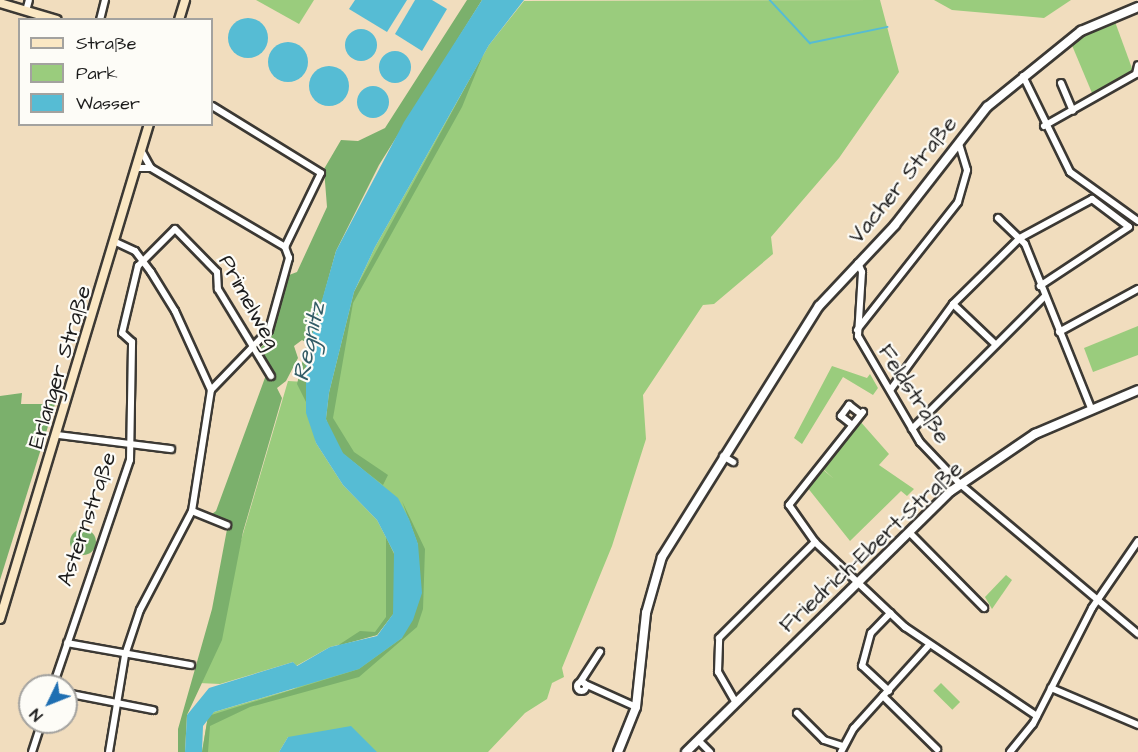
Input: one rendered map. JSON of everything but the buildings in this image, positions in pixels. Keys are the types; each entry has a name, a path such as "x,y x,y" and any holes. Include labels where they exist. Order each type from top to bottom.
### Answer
{"main road":[{"path":"180,18 185,0"},
{"path":"0,3 50,18"},
{"name":"Erlanger Straße","path":"0,618 58,435 148,126"}],"street":[{"path":"26,11 29,0"},
{"path":"100,18 105,0"},
{"name":"Vacher Straße","path":"618,752 636,706 646,613 657,570 722,455 819,306 959,143 982,112 1023,76 1081,31 1138,7"},
{"path":"1044,126 1136,74 1138,65"},
{"path":"1023,76 1044,126 1070,172 1138,221"},
{"path":"1061,83 1073,111"},
{"path":"213,107 321,173 285,247"},
{"path":"856,330 958,202 967,170 959,143"},
{"path":"142,152 151,168 285,247 289,258 269,330 211,390"},
{"path":"137,168 151,168"},
{"path":"891,389 953,304 1020,238 1092,199 1129,227 1040,286"},
{"path":"998,218 1020,238 1091,408"},
{"name":"Primelweg","path":"142,260 175,229 217,272 219,288 271,376"},
{"path":"109,752 114,704 125,655 155,574 192,511 211,390 175,311 142,260 116,242"},
{"name":"Asternstraße","path":"57,674 126,475 130,445 132,342 122,333 142,260"},
{"name":"Feldstraße","path":"858,263 862,272 856,330 912,429 960,484 1138,634"},
{"path":"1059,332 1138,289"},
{"path":"912,429 1044,297"},
{"path":"953,304 996,345"},
{"name":"Friedrich-Ebert-Straße","path":"686,752 960,484 1023,441 1091,408 1138,390"},
{"path":"851,424 841,416 849,405 862,413 789,505 815,542 928,646 1037,716"},
{"path":"58,435 171,449"},
{"path":"722,455 733,462"},
{"path":"192,511 227,525"},
{"path":"909,532 984,608"},
{"path":"736,703 718,672 719,638 815,542"},
{"path":"1010,752 1037,716 1098,599 1137,546"},
{"path":"889,691 862,666 872,633 890,613"},
{"path":"67,643 191,665"},
{"path":"797,713 824,740 842,749 883,696 928,646"},
{"path":"600,652 583,683 636,706"},
{"path":"1051,688 1138,725"},
{"path":"78,696 153,710"},
{"path":"883,696 937,749"},
{"path":"32,752 38,734"},
{"path":"698,740 710,752"}],"green space":[{"path":"256,0 314,0 299,24"},
{"path":"467,0 482,0 379,165 336,251 307,356 306,402 297,384 307,343 302,340 294,346 298,358 286,381 277,388 282,398 243,532 222,640 187,715 185,752 178,752 178,729 212,609 228,524 208,517 216,511 266,375 257,352 271,336 289,275 297,272 327,207 324,169 341,140 358,141 385,128"},
{"path":"880,0 899,72 839,158 771,237 773,254 714,304 703,305 643,395 646,439 612,546 562,668 564,677 552,683 547,699 525,713 488,752 377,752 288,737 279,752 202,752 208,716 214,712 293,689 402,638 418,544 409,519 333,438 326,419 329,393 354,292 375,247 489,45 524,1"},
{"path":"934,0 1071,0 1044,18 952,10"},
{"path":"1114,19 1133,71 1092,93 1071,43"},
{"path":"484,53 462,107 353,303 333,418 354,452 388,475 383,485 343,454 333,438 326,419 329,393 354,292"},
{"path":"1138,326 1138,355 1093,372 1084,348"},
{"path":"832,366 867,378 870,374 878,388 873,395 843,377 802,444 794,438"},
{"path":"288,381 305,382 316,443 343,485 377,520 394,553 393,614 377,635 330,647 296,666 293,662 220,684 199,683"},
{"path":"22,393 21,404 55,404 0,580 0,396"},
{"path":"859,420 889,454 879,465 914,489 907,496 901,491 850,541 807,487 820,467 834,479 820,466"},
{"path":"402,501 425,549 423,609 417,627 359,677 250,707 210,726 208,752 202,752 208,716 359,669 402,638 418,545"},
{"path":"83,529 92,533 96,542 92,551 83,555 74,551 70,542 74,533"},
{"path":"386,537 394,554 394,613 377,635 337,646 360,631 375,632 386,617"},
{"path":"1006,575 1012,580 992,609 985,597"},
{"path":"941,683 960,702 952,710 933,691"}],"water":[{"path":"355,0 407,0 387,32 349,9"},
{"path":"415,0 432,0 447,9 422,51 395,34"},
{"name":"Regnitz","path":"482,0 524,0 489,45 375,247 354,292 329,393 326,419 343,453 398,498 409,519 418,544 422,593 413,620 402,638 359,669 214,712 203,726 202,752 185,752 187,715 209,688 293,662 297,666 330,647 377,636 393,614 394,553 377,520 343,485 316,443 306,413 306,356 336,251 404,122"},
{"path":"248,18 256,19 262,24 267,30 267,46 262,52 256,57 248,58 240,57 234,52 229,46 228,38 229,30 234,24 240,19"},
{"path":"361,29 372,34 377,45 372,56 361,61 350,56 345,45 350,34"},
{"path":"288,42 296,43 302,48 307,54 307,70 302,76 296,81 288,82 280,81 274,76 269,70 268,62 269,54 274,48 280,43"},
{"path":"395,51 406,56 411,67 406,78 395,83 384,78 379,67 384,56"},
{"path":"329,66 337,67 343,72 348,78 348,94 343,100 337,105 329,106 321,105 315,100 310,94 309,86 310,78 315,72 321,67"},
{"path":"373,86 384,91 389,102 384,113 373,118 362,113 357,102 362,91"},
{"path":"351,726 377,752 279,752 288,737"}],"waterway":[{"path":"770,0 810,43 887,27"}]}
